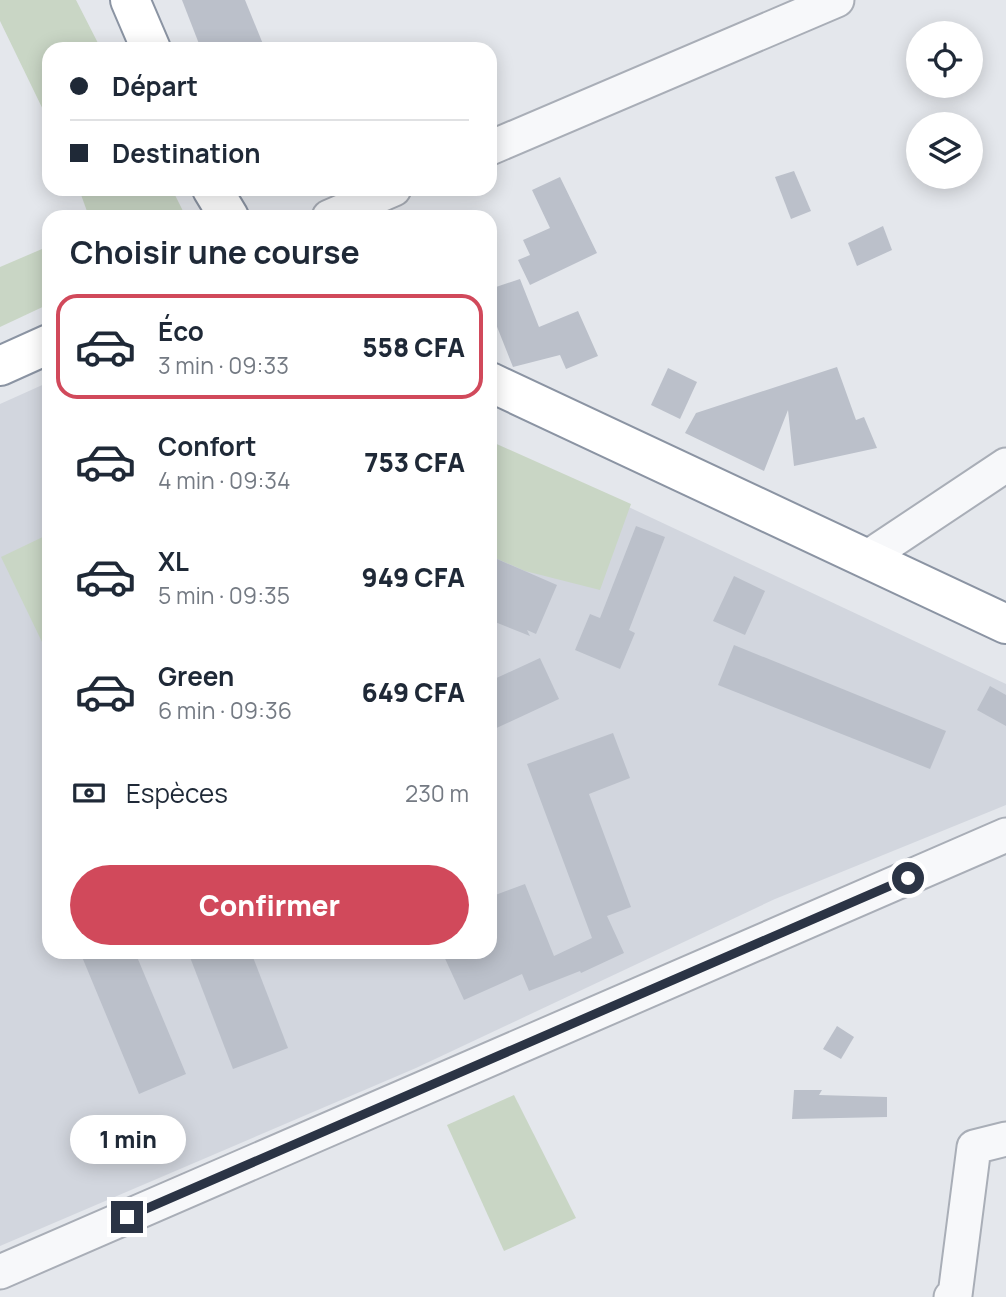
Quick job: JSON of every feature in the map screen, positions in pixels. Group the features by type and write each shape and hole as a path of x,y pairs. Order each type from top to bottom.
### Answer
{"highway":[{"path":"130,0 148,42"},
{"path":"0,366 42,347"},
{"path":"497,385 1006,624"}],"street":[{"path":"497,145 837,0"},
{"path":"345,210 378,196"},
{"path":"868,557 1006,466"},
{"path":"0,1272 1006,835"},
{"path":"955,1296 974,1147 1006,1139"}],"shaded area":[{"path":"42,385 42,959 497,959 497,445 1006,684 1006,805 775,899 416,1068 0,1246 0,404"}],"green space":[{"path":"0,0 76,0 97,42 42,42 42,108 0,21"},
{"path":"82,196 176,196 182,210 86,210"},
{"path":"42,249 42,307 0,327 0,267"},
{"path":"497,444 631,504 600,590 525,571 497,559"},
{"path":"42,537 42,642 1,557"},
{"path":"514,1095 576,1218 504,1251 447,1125"}],"building":[{"path":"182,0 245,0 262,42 198,42"},
{"path":"794,171 811,211 791,219 775,177"},
{"path":"560,177 597,253 530,285 518,260 530,255 523,240 550,228 532,190"},
{"path":"883,226 892,250 857,266 848,243"},
{"path":"520,279 539,327 578,311 598,356 566,369 560,355 513,367 497,327 497,287"},
{"path":"837,367 856,420 864,417 877,448 794,466 788,410 764,471 685,433 696,413"},
{"path":"668,368 697,382 680,419 651,405"},
{"path":"636,526 665,537 629,630 635,633 620,669 575,650 590,614 600,618"},
{"path":"497,559 557,585 536,634 527,630 530,636 497,623"},
{"path":"734,576 765,591 745,635 713,621"},
{"path":"734,645 946,731 930,769 718,685"},
{"path":"540,658 559,699 497,728 497,678"},
{"path":"990,686 1006,695 1006,726 977,710"},
{"path":"613,733 630,778 589,794 631,907 607,916 624,953 581,973 580,971 529,991 522,974 464,1000 445,959 497,959 497,894 525,884 554,956 592,938 527,764"},
{"path":"83,959 138,959 186,1074 139,1094"},
{"path":"191,959 254,959 288,1048 233,1069"},
{"path":"837,1026 854,1037 841,1059 823,1049"},
{"path":"794,1090 822,1090 819,1095 887,1097 887,1117 792,1119"}],"route":[{"path":"127,1217 908,878"}]}
